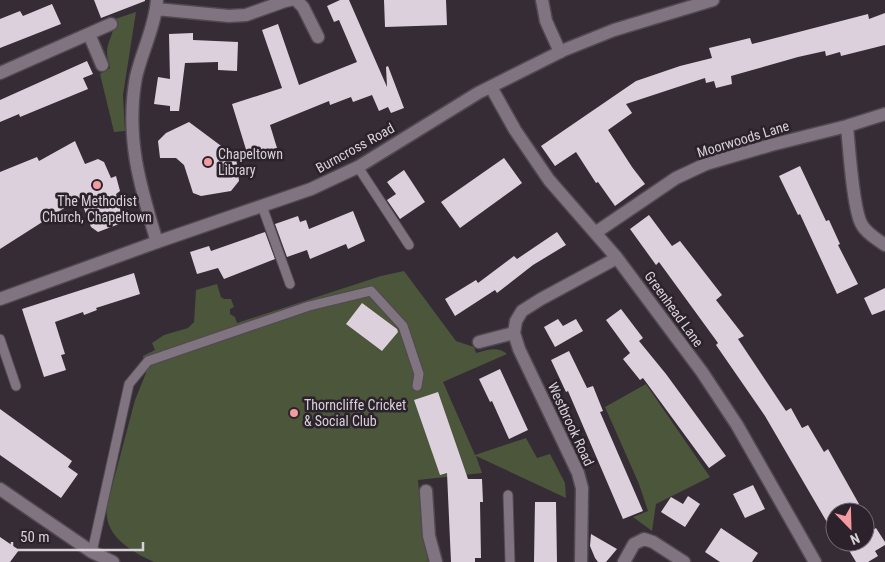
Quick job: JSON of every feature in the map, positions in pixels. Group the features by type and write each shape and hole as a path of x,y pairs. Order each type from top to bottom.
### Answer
{"street":[{"path":"157,242 133,152 132,112 136,78 151,31 156,4 229,16 246,16 290,0"},
{"path":"296,0 303,7 318,37"},
{"path":"542,0 546,21 560,52"},
{"name":"Burncross Road","path":"0,298 157,242 312,190 358,167 491,87 560,52 614,30 713,0"},
{"path":"0,73 111,24"},
{"path":"89,34 102,65"},
{"name":"Greenhead Lane","path":"491,87 503,111 549,180 617,258 702,372 737,425 815,562"},
{"name":"Moorwoods Lane","path":"595,233 676,178 706,164 885,114"},
{"path":"847,126 857,210 861,224 870,234 885,245"},
{"path":"479,342 514,333 516,321 522,312 541,299 617,258"},
{"name":"Westbrook Road","path":"514,333 519,349 578,473 582,488 581,562"},
{"path":"0,489 92,552 113,562"},
{"path":"426,491 429,536 436,562"},
{"path":"624,562 634,544 644,539 653,542 684,562"}],"lane":[{"path":"358,167 409,245"},
{"path":"262,206 290,284"},
{"path":"92,552 129,384 148,361 309,306 371,291 403,326 420,374 417,386"},
{"path":"0,339 16,386"},
{"path":"508,495 510,562"}],"green space":[{"path":"136,12 123,95 125,131 114,132 100,74 110,68 107,53 115,19"},
{"name":"Thorncliffe Cricket & Social Club","path":"404,271 456,341 474,347 476,353 496,349 507,354 443,382 475,455 526,438 537,458 550,454 565,483 566,498 476,456 482,473 418,480 428,562 154,562 134,552 122,543 108,523 106,509 135,400 146,373 143,356 155,350 152,343 164,335 188,328 194,322 196,290 217,284 221,297 231,299 234,307 230,309 230,314 235,317 237,323 381,276"},
{"path":"646,384 710,477 656,504 652,531 633,517 648,511 639,484 605,407"}],"building":[{"path":"94,0 145,0 145,1 101,18"},
{"path":"340,0 349,0 387,87 386,67 388,66 404,108 391,113 388,107 379,111 372,95 353,102 351,97 330,105 329,101 270,125 277,148 248,156 232,104 282,88 262,30 278,24 299,85 357,62 339,20 334,22 327,6"},
{"path":"384,0 446,0 447,25 385,27"},
{"path":"52,4 61,24 0,48 0,19 20,11 23,16"},
{"path":"885,13 885,45 841,56 840,52 826,56 825,51 798,57 731,76 732,84 716,88 714,81 706,83 705,78 626,104 632,113 608,130 645,184 615,206 598,182 596,183 576,152 555,166 541,146 636,81 680,66 712,58 709,48 750,38 752,44 868,14 869,19"},
{"path":"193,33 193,40 238,42 237,71 218,70 218,62 185,63 179,111 170,111 170,106 154,104 158,77 170,79 169,34"},
{"path":"87,61 93,74 83,78 88,89 20,117 19,114 0,122 0,100"},
{"name":"Chapeltown Library","path":"189,122 236,157 239,181 231,191 201,196 193,193 184,165 176,158 160,158 158,141 166,133"},
{"path":"75,141 85,164 98,159 104,162 111,178 116,176 120,191 116,194 122,216 119,224 98,232 91,227 80,198 0,249 0,172 37,157 39,161"},
{"path":"504,158 522,183 460,228 441,202"},
{"path":"800,166 826,221 829,220 840,244 838,245 858,284 837,294 800,214 798,215 779,176"},
{"path":"404,170 425,202 400,219 387,200 396,194 387,182"},
{"path":"353,211 365,241 348,249 346,244 310,259 307,250 287,257 275,224 298,216 300,222 306,220 309,229"},
{"path":"649,215 672,246 680,241 722,295 716,300 744,336 738,339 786,411 791,408 802,428 808,425 824,452 828,449 858,502 825,502 825,519 765,416 716,345 718,343 659,262 656,265 630,229"},
{"path":"265,232 275,259 224,279 218,268 197,274 190,252 209,246 211,251"},
{"path":"557,232 566,245 533,265 497,293 495,290 455,316 445,299 476,280 478,283 514,256 517,259"},
{"path":"134,273 140,294 96,308 97,310 84,315 83,312 55,322 65,354 61,355 66,370 44,377 22,309"},
{"path":"885,288 885,310 872,315 864,298"},
{"path":"362,303 397,329 398,332 382,351 346,324"},
{"path":"621,309 643,338 639,341 666,374 726,456 709,468 643,378 640,380 623,359 630,353 606,320"},
{"path":"558,319 563,326 576,319 583,331 555,347 544,327"},
{"path":"569,351 587,388 593,386 603,411 600,412 643,511 623,519 568,391 566,392 551,360"},
{"path":"500,369 528,430 509,439 492,401 490,402 479,379"},
{"path":"438,392 468,479 482,479 483,502 480,502 481,558 475,558 475,562 451,562 447,473 440,475 414,400"},
{"path":"0,409 72,461 68,467 78,474 61,498 0,455"},
{"path":"753,485 765,509 745,518 733,494"},
{"path":"688,496 700,504 685,527 661,512 671,497 683,504"},
{"path":"535,502 556,502 557,562 534,562"},
{"path":"721,528 758,553 752,562 720,562 705,552"},
{"path":"875,529 885,542 885,545 875,551"},
{"path":"591,534 617,549 606,562 598,562 595,558 590,546"},
{"path":"0,537 19,550 10,562 0,562"},
{"path":"875,551 878,556 868,562 856,562 850,552"}],"place":[{"name":"Chapeltown Library","path":"208,162"},
{"name":"The Methodist Church, Chapeltown","path":"97,185"},
{"name":"Thorncliffe Cricket & Social Club","path":"294,413"}]}
